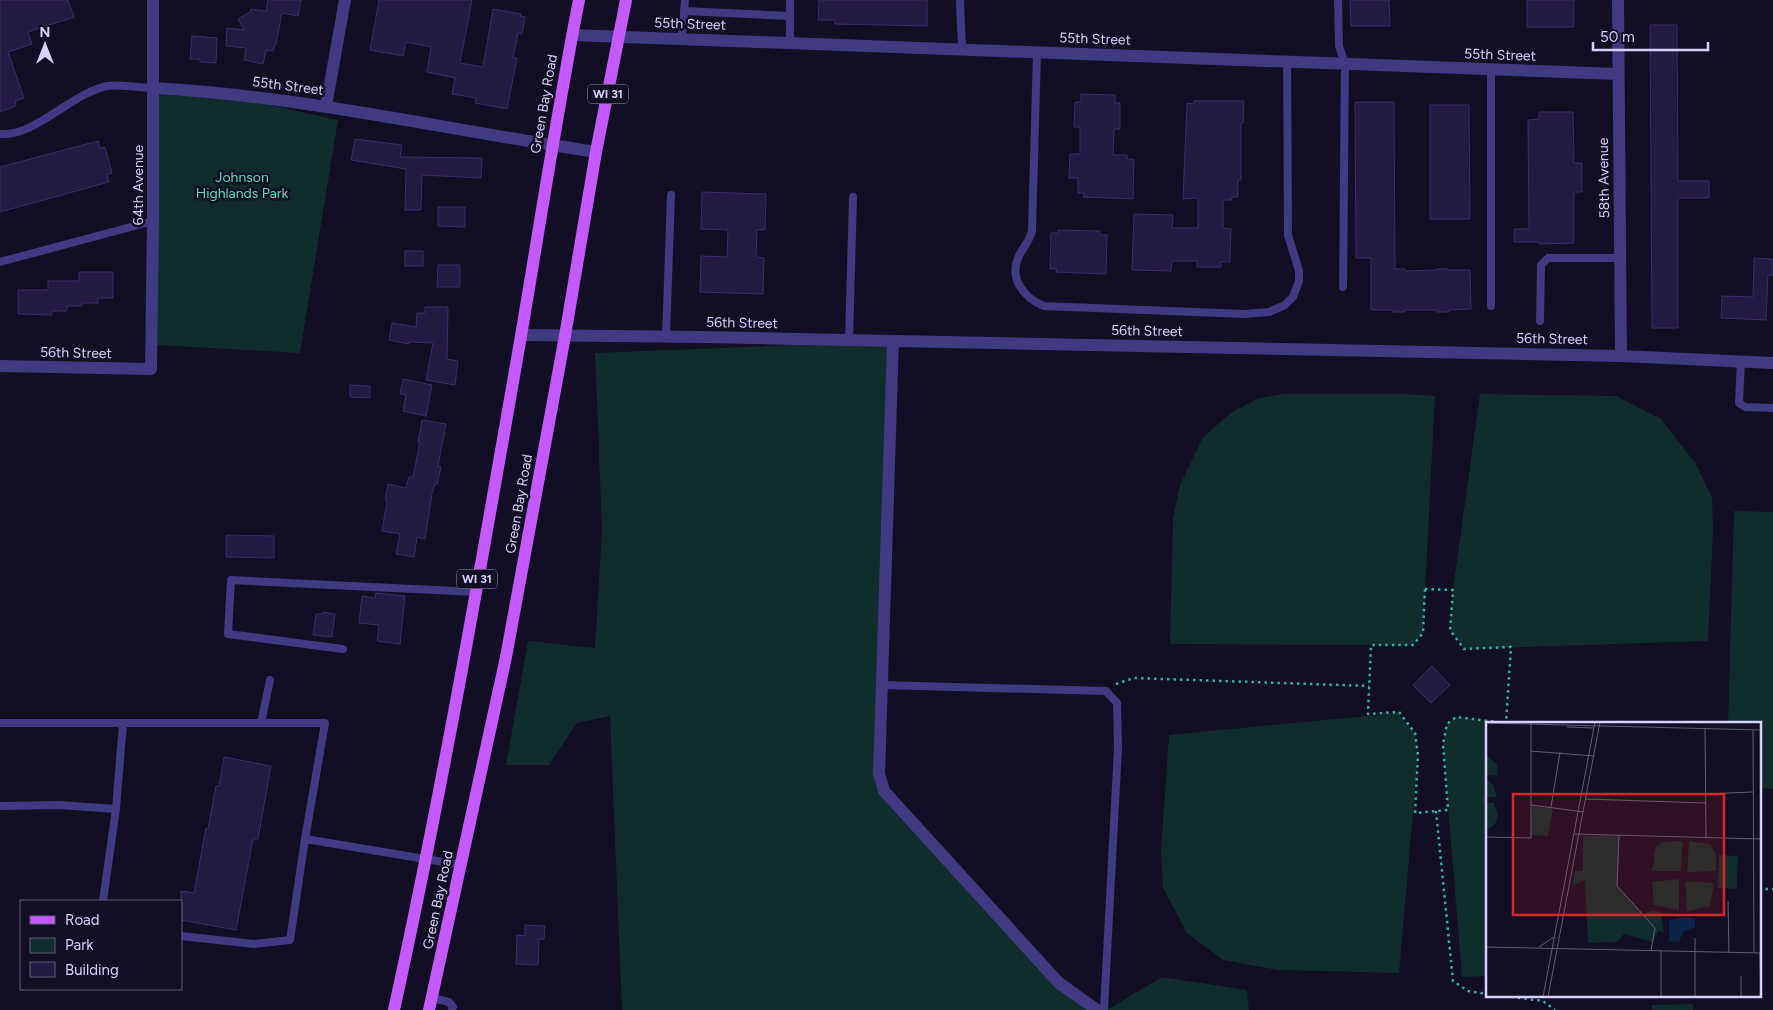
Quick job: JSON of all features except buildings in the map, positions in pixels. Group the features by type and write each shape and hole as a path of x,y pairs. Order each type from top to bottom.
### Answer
{"main road":[{"name":"Green Bay Road","path":"394,1010 446,755 521,335 578,0"},
{"name":"Green Bay Road","path":"430,1004 506,657 596,152 626,0"}],"street":[{"name":"64th Avenue","path":"151,370 153,221 152,0"},
{"path":"326,106 344,0"},
{"name":"58th Avenue","path":"1618,0 1617,74 1621,356"},
{"name":"55th Street","path":"572,35 1617,74"},
{"name":"55th Street","path":"153,88 234,94 326,106 596,152"},
{"name":"56th Street","path":"521,335 1621,356 1773,363"},
{"path":"893,341 879,774 884,791 1059,983 1097,1010"},
{"name":"56th Street","path":"0,366 151,370"}],"lane":[{"path":"682,38 685,0"},
{"path":"790,0 790,42"},
{"path":"960,0 962,49"},
{"path":"1338,0 1339,46 1345,64 1343,287"},
{"path":"684,11 790,16"},
{"path":"1037,52 1032,231 1027,244 1019,256 1015,271 1018,286 1025,295 1044,306 1245,314 1269,312 1285,305 1293,297 1299,281 1299,271 1287,226 1287,61"},
{"path":"1491,69 1492,306"},
{"path":"0,134 5,135 28,128 83,95 108,86 153,88"},
{"path":"666,337 670,195"},
{"path":"849,340 853,196"},
{"path":"0,262 153,221"},
{"path":"1540,321 1541,264 1548,258 1620,258"},
{"path":"1741,361 1739,403 1745,408 1773,408"},
{"path":"343,649 228,634 231,580 475,592"},
{"path":"261,723 270,680"},
{"path":"881,685 1106,691 1117,703 1118,748 1104,1010"},
{"path":"0,723 325,723 290,940 254,944 182,936"},
{"path":"103,900 116,809 123,723"},
{"path":"0,806 58,805 116,809"},
{"path":"305,839 461,865"},
{"path":"430,1004 449,1002 453,1007 452,1010"}],"path":[{"path":"1498,722 1456,717 1447,724 1443,744 1448,810 1415,813 1418,756 1415,733 1399,712 1368,714 1369,686 1371,645 1413,645 1423,633 1424,589 1453,590 1450,630 1464,649 1511,647 1506,722"},
{"path":"1106,691 1118,683 1134,678 1369,686"},
{"path":"1436,811 1453,980 1468,991 1486,994"},
{"path":"1760,889 1773,889"},
{"path":"1521,998 1544,1001 1555,1010"}],"green space":[{"name":"Johnson Highlands Park","path":"159,95 237,98 338,120 300,353 156,345"},
{"path":"893,341 884,791 1059,983 1104,1010 622,1010 610,716 577,723 549,765 506,765 528,641 595,648 602,529 595,353"},
{"path":"1286,394 1405,394 1435,396 1423,633 1413,645 1170,644 1173,519 1180,485 1203,437 1232,412 1259,398"},
{"path":"1480,394 1616,396 1661,419 1696,464 1712,498 1713,531 1708,641 1464,649 1450,630 1453,590"},
{"path":"1734,511 1773,512 1773,789 1760,788 1760,722 1728,722"},
{"path":"1398,713 1415,733 1418,755 1399,973 1278,970 1223,960 1187,933 1163,888 1161,851 1169,735"},
{"path":"1456,717 1494,722 1486,722 1486,976 1462,977 1443,744 1447,724"},
{"path":"1162,977 1247,990 1249,1010 1107,1010"},
{"path":"1693,1004 1693,1010 1652,1010 1652,1005"}]}
